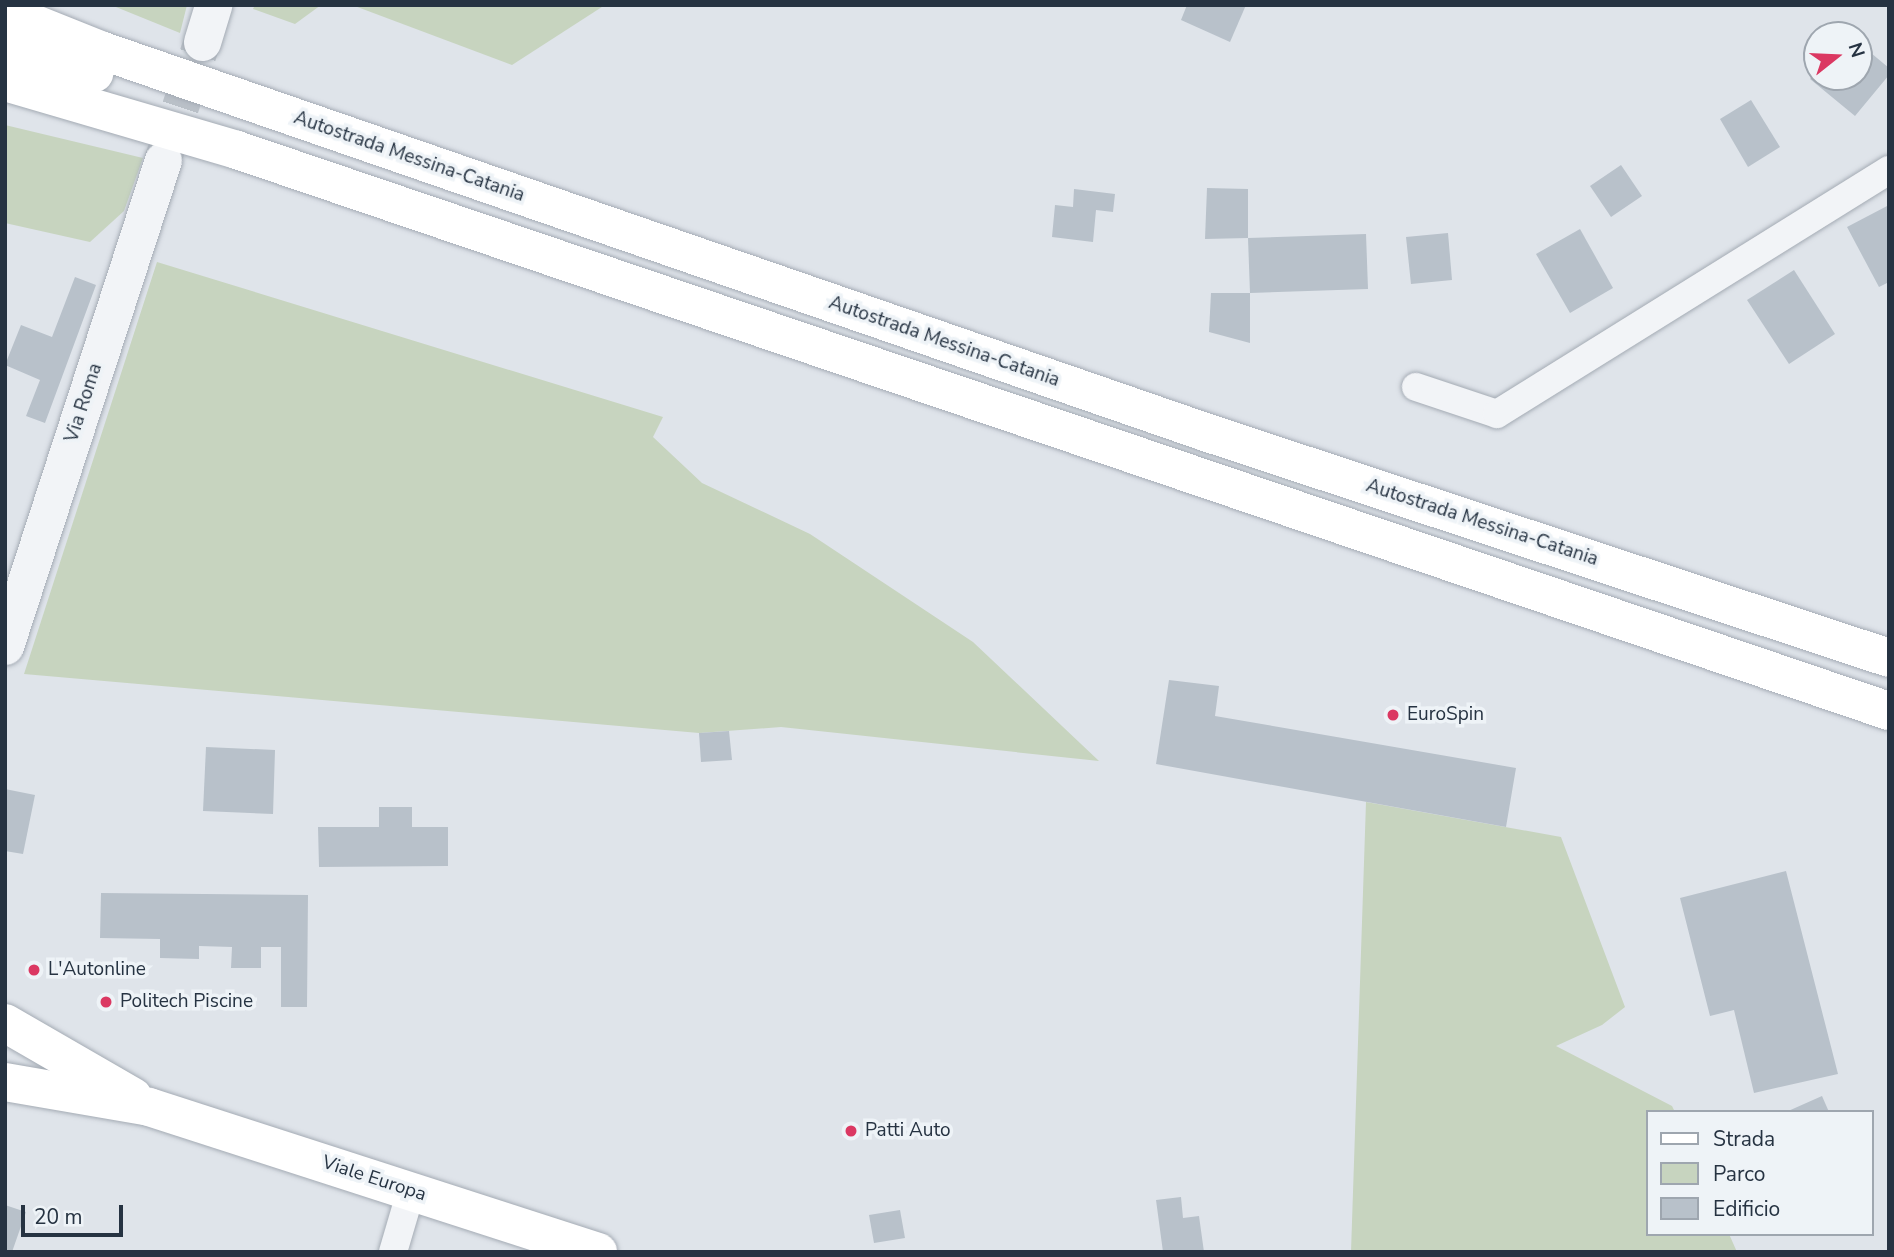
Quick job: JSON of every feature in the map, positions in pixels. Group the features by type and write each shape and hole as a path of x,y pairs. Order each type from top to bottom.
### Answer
{"main road":[{"name":"Autostrada Messina-Catania","path":"5,12 115,55 1205,432 1889,658"},
{"path":"5,44 1889,684"},
{"path":"6,82 261,158 1889,711"},
{"path":"5,1023 149,1107"},
{"path":"5,1082 149,1107"},
{"name":"Viale Europa","path":"149,1107 598,1252"}],"street":[{"path":"202,42 213,5"},
{"name":"Via Roma","path":"5,646 163,160"},
{"path":"1416,387 1497,414 1889,170"},
{"path":"393,1252 411,1191"}],"green space":[{"path":"111,5 187,5 180,33"},
{"path":"255,5 321,5 295,24 253,9"},
{"path":"352,5 605,5 512,65"},
{"path":"5,125 143,158 124,211 90,242 5,223"},
{"path":"157,262 663,417 653,437 702,483 810,534 973,642 1099,761 781,727 699,733 24,674"},
{"path":"1366,802 1561,837 1625,1007 1602,1025 1556,1046 1672,1106 1674,1110 1646,1110 1646,1236 1730,1236 1737,1252 1351,1252"}],"building":[{"path":"1187,5 1246,5 1230,42 1181,20"},
{"path":"1873,55 1889,68 1889,75 1855,116 1825,91 1873,91"},
{"path":"1751,100 1780,147 1748,167 1720,119"},
{"path":"1621,165 1642,196 1611,217 1590,186"},
{"path":"1207,188 1248,189 1248,238 1205,239"},
{"path":"1074,189 1115,194 1113,212 1096,210 1093,242 1052,237 1055,205 1073,207"},
{"path":"1889,205 1889,282 1879,287 1847,227"},
{"path":"1580,229 1613,288 1570,313 1536,254"},
{"path":"1448,233 1452,280 1411,284 1406,237"},
{"path":"1366,234 1368,289 1250,293 1248,238"},
{"path":"1794,270 1835,334 1789,364 1747,300"},
{"path":"75,277 96,285 45,423 26,416 40,380 5,365 21,325 52,337"},
{"path":"1211,293 1250,293 1250,343 1209,332"},
{"path":"1169,680 1219,686 1215,716 1516,768 1506,827 1156,764"},
{"path":"729,731 732,760 701,762 699,733"},
{"path":"206,747 275,750 273,814 203,811"},
{"path":"5,789 35,795 23,854 5,851"},
{"path":"379,807 412,807 412,827 448,827 448,866 319,867 318,827 379,827"},
{"path":"1786,871 1838,1074 1754,1093 1734,1010 1710,1016 1680,898"},
{"path":"101,893 308,895 307,1007 281,1007 281,947 261,947 261,968 231,968 232,947 199,946 199,959 160,958 160,939 100,938"},
{"path":"1822,1096 1828,1110 1790,1110"},
{"path":"1181,1197 1183,1218 1199,1216 1204,1252 1163,1252 1156,1200"},
{"path":"5,1205 26,1212 12,1252 5,1252"},
{"path":"900,1210 905,1238 874,1243 869,1215"}],"tunnel":[{"path":"163,159 202,42"}],"place":[{"name":"EuroSpin","path":"1393,715"},
{"name":"L'Autonline","path":"34,970"},
{"name":"Politech Piscine","path":"106,1002"},
{"name":"Patti Auto","path":"851,1131"}]}
